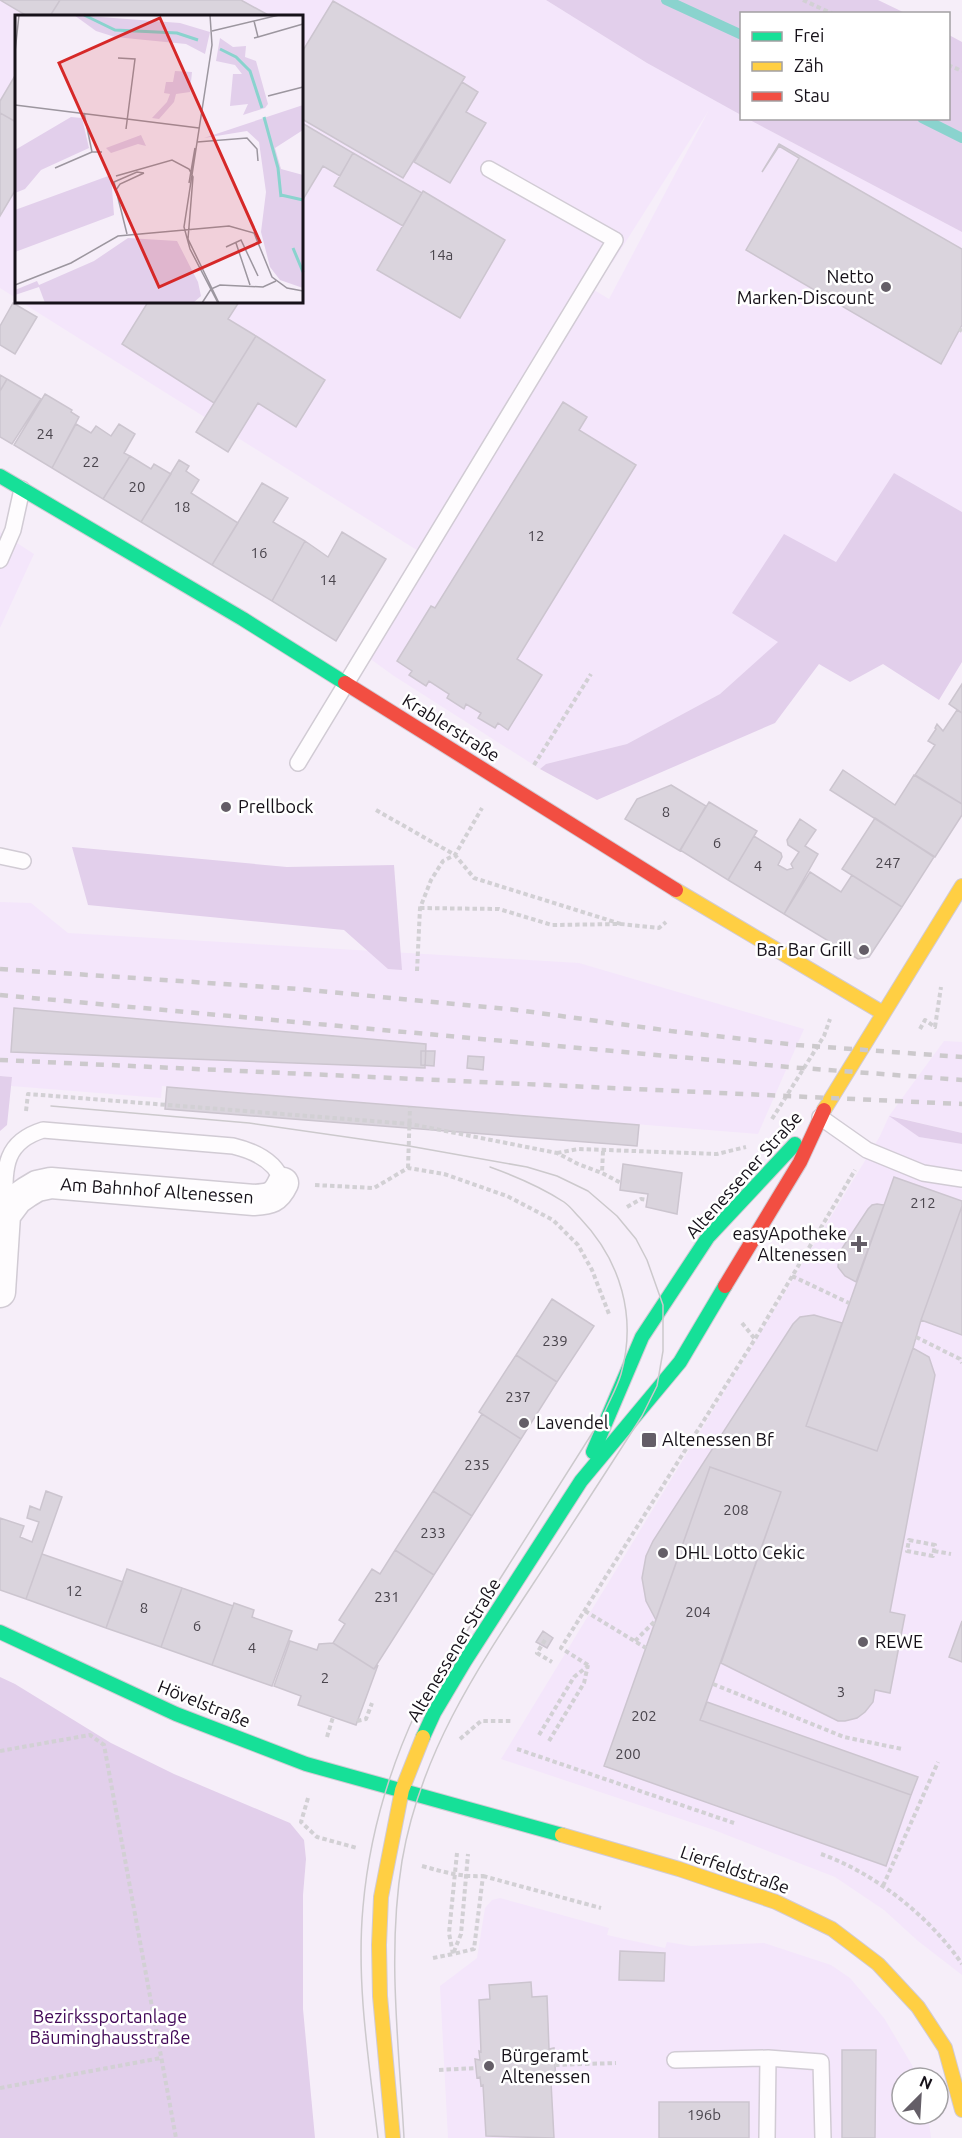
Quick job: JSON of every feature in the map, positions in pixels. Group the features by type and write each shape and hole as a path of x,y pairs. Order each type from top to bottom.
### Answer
{"main road":[{"name":"Krablerstraße","path":"0,476 243,619 635,865 883,1013"},
{"name":"Altenessener Straße","path":"393,2138 380,1996 381,1897 402,1790 421,1741 448,1688 581,1481 680,1362 800,1162 820,1117 962,886"},
{"name":"Altenessener Straße","path":"581,1481 642,1337 681,1277 708,1237 820,1117"},
{"name":"Hövelstraße","path":"0,1632 176,1714 318,1768 402,1790"},
{"name":"Lierfeldstraße","path":"402,1790 679,1869 776,1902 832,1929 878,1964 918,2007 945,2048 962,2110"}],"street":[{"name":"Am Bahnhof Altenessen","path":"5,1215 17,1199 27,1191 51,1183 254,1200 278,1194 283,1183"},
{"path":"0,1292 5,1215"}],"lane":[{"path":"298,763 615,240 489,169"},
{"path":"0,560 13,530 22,489"},
{"path":"0,856 23,861"},
{"path":"820,1117 867,1150 923,1173 962,1179"},
{"path":"5,1215 6,1162 18,1144 30,1134 44,1130 233,1146 252,1151 267,1161 280,1173 283,1183"},
{"path":"675,2060 768,2058 821,2062 823,2138"},
{"path":"767,2138 768,2058"}],"path":[{"path":"803,0 829,12"},
{"path":"537,760 591,674"},
{"path":"417,971 420,908 431,880 443,861 455,855 499,780"},
{"path":"376,810 455,855 474,878 621,924"},
{"path":"420,908 499,909 552,925 621,924 659,928 666,922"},
{"path":"768,1125 824,1036 831,1018 824,1005 819,1003 834,984"},
{"path":"920,1029 925,1020 935,1027 941,984"},
{"path":"26,1113 28,1094 410,1124 557,1153 621,1183"},
{"path":"408,1168 410,1107"},
{"path":"557,1153 578,1149 717,1154 752,1145"},
{"path":"588,1665 561,1648 792,1276 867,1150"},
{"path":"602,1173 603,1151"},
{"path":"338,1186 374,1188 408,1168 444,1174 507,1196 554,1220 578,1245 592,1270 609,1314"},
{"path":"627,1208 640,1199 647,1200"},
{"path":"792,1276 849,1303"},
{"path":"916,1337 960,1359 962,1363"},
{"path":"909,1540 935,1545 934,1551 933,1556 907,1551 909,1540"},
{"path":"934,1551 951,1554"},
{"path":"585,1611 646,1648"},
{"path":"635,1641 656,1620"},
{"path":"545,1640 537,1653 552,1662"},
{"path":"539,1735 574,1677 588,1665"},
{"path":"549,1741 584,1683 588,1665"},
{"path":"713,1684 844,1737 902,1749"},
{"path":"357,1721 366,1719 372,1703"},
{"path":"333,1717 301,1822 316,1837 462,1877 483,1876 601,1908"},
{"path":"481,1721 513,1721"},
{"path":"0,1751 90,1735 104,1745 177,2138"},
{"path":"517,1749 734,1823"},
{"path":"883,1886 938,1762"},
{"path":"453,1954 449,1933 457,1853"},
{"path":"453,1954 461,1934 468,1854"},
{"path":"821,1854 847,1863 883,1886 920,1916 962,1964"},
{"path":"433,1958 474,1949 483,1876"},
{"path":"0,2088 162,2057"},
{"path":"555,2065 616,2063"},
{"path":"439,2070 476,2068"}],"shaded area":[{"path":"0,0 546,0 647,63 740,114 740,120 750,120 962,232 962,512 894,473 836,562 732,613 779,642 720,694 627,744 546,764 540,769 369,658 559,338 594,290 609,299 709,110 613,262 580,283 420,552 23,303 303,303 303,15 15,15 15,297 0,288"},
{"path":"0,532 34,554 0,628"},
{"path":"0,902 31,903 68,933 579,963 804,1029 758,1134 162,1086 161,1098 11,1086 12,1077 0,1076"},
{"path":"944,1041 962,1042 962,1133 891,1116 919,1137 962,1144 962,1975 918,1941 884,1910 835,1877 714,1830 501,1759 880,1136 889,1116"},
{"path":"500,1898 609,1928 607,1935 665,1948 667,1942 691,1946 764,1943 831,1965 850,1978 884,2018 912,2065 890,2066 890,2126 930,2126 931,2138 448,2138 440,1986 477,1958 485,1908 492,1900"}],"green space":[{"path":"546,0 878,0 903,12 740,12 740,114 647,63"},
{"path":"950,36 962,42 962,232 750,120 950,120"},
{"path":"894,473 962,512 962,662 939,700 883,664 850,682 819,664 775,723 597,800 540,769 546,764 627,744 720,694 778,642 732,613 784,534 836,562"},
{"path":"72,847 287,867 394,865 402,970 388,969 344,930 88,905"},
{"path":"0,1076 12,1077 7,1125 0,1131"},
{"path":"889,1116 962,1133 962,1144 919,1137"},
{"name":"Bezirkssportanlage Bäuminghausstraße","path":"0,1677 111,1743 174,1774 290,1823 304,1840 306,1859 303,1895 303,2009 315,2138 0,2138"}],"building":[{"path":"0,0 60,0 51,15 25,15"},
{"path":"60,0 241,0 268,15 51,15"},
{"path":"333,1 465,77 403,178 303,120 303,50"},
{"path":"15,76 15,121 0,113 0,101"},
{"path":"462,82 478,92 466,112 486,123 450,183 414,162"},
{"path":"0,113 15,121 15,191 0,216"},
{"path":"303,124 353,153 340,176 323,166 303,199"},
{"name":"Netto Marken-Discount","path":"779,144 962,249 962,325 941,364 746,250 799,158 779,146 762,172"},
{"path":"353,153 422,193 403,226 334,186"},
{"path":"423,191 505,240 460,318 377,270"},
{"path":"13,303 37,317 15,354 0,345 0,326"},
{"path":"147,303 238,303 228,319 256,336 214,403 122,344"},
{"path":"256,336 325,380 296,427 258,403 228,452 196,432"},
{"path":"0,375 7,379 0,391"},
{"path":"7,379 41,399 12,444 0,437 0,391"},
{"path":"45,394 72,410 71,412 79,417 52,468 14,445"},
{"path":"563,402 587,417 579,430 636,465 517,659 542,675 508,730 498,723 495,728 478,718 481,713 466,704 464,709 447,698 449,694 429,681 426,686 409,675 412,671 397,661 431,606 435,608"},
{"path":"76,424 91,433 96,426 111,436 119,424 135,434 124,453 130,456 103,499 52,468"},
{"path":"130,456 151,469 154,464 171,474 141,522 103,499"},
{"path":"179,460 189,466 186,471 199,480 191,493 238,523 212,565 141,522"},
{"path":"262,483 288,498 273,522 305,541 272,601 212,565"},
{"path":"342,532 386,559 336,641 272,601 305,541 328,557"},
{"path":"962,684 962,713 949,704"},
{"path":"957,710 962,713 962,804 915,775 935,745 928,741 937,724 943,731"},
{"path":"843,770 895,805 914,775 962,804 962,815 935,857 830,790"},
{"path":"671,785 706,806 680,851 625,819 637,799"},
{"path":"709,802 757,831 728,880 680,850"},
{"path":"875,818 934,857 902,907 842,869"},
{"path":"800,819 816,830 805,846 818,854 784,914 728,880 754,836 781,853 782,857 778,865 787,870 793,868 791,864 799,852 788,845 787,840"},
{"path":"810,872 841,892 852,875 902,907 869,957 858,959 784,914"},
{"path":"14,1008 426,1044 425,1068 11,1052"},
{"path":"421,1051 435,1051 434,1066 421,1065"},
{"path":"468,1056 484,1057 483,1070 467,1068"},
{"path":"167,1087 639,1125 637,1146 165,1109"},
{"path":"623,1164 682,1173 677,1214 646,1207 648,1194 620,1190"},
{"path":"894,1177 962,1201 962,1206 877,1451 806,1426"},
{"path":"877,1204 884,1205 856,1282 845,1276 838,1267 839,1253 868,1209"},
{"path":"962,1206 962,1335 921,1320"},
{"path":"552,1299 594,1326 557,1382 516,1355"},
{"path":"814,1315 842,1323 806,1426 877,1451 913,1348 929,1357 935,1375 890,1612 905,1615 890,1693 875,1690 873,1702 865,1712 857,1718 845,1721 838,1721 721,1663 781,1492 710,1467 656,1620 646,1601 642,1578 646,1556 653,1541 793,1324 800,1317"},
{"path":"516,1355 557,1382 521,1439 479,1412"},
{"path":"482,1414 521,1439 472,1516 433,1491"},
{"path":"710,1467 781,1492 700,1720 911,1795 886,1866 604,1766"},
{"path":"46,1491 62,1497 26,1599 0,1590 0,1518 24,1526 20,1537 32,1542 39,1522 27,1518 30,1506 40,1510"},
{"path":"433,1491 472,1516 434,1575 395,1550"},
{"path":"395,1550 434,1575 374,1669 333,1643 345,1624 339,1620 372,1569 380,1574"},
{"path":"42,1554 123,1582 106,1628 26,1599"},
{"path":"127,1569 182,1588 161,1647 106,1628"},
{"path":"182,1588 233,1606 212,1665 161,1647"},
{"path":"234,1603 254,1610 252,1617 292,1631 272,1686 212,1665"},
{"path":"962,1621 962,1662 949,1657"},
{"path":"543,1631 553,1638 547,1648 536,1642"},
{"path":"290,1641 317,1650 319,1644 333,1643 374,1669 378,1665 356,1725 298,1705 301,1696 274,1686"},
{"path":"707,1702 918,1777 911,1795 700,1720"},
{"path":"620,1951 665,1953 664,1981 619,1980"},
{"path":"531,1982 532,1997 547,1996 549,2049 554,2048 556,2082 551,2082 554,2138 486,2136 483,2085 481,2086 480,2077 477,2078 475,2059 480,2060 479,2051 481,2052 479,2000 490,1999 489,1985"},
{"path":"842,2050 876,2050 875,2138 842,2138"},
{"path":"659,2102 749,2102 749,2138 659,2138"}],"waterway":[{"path":"666,0 740,34"},
{"path":"926,120 962,138"}],"tram line":[{"path":"51,1106 249,1123 409,1146 527,1167 557,1176 588,1191 617,1216 636,1239 647,1260 663,1305 663,1351 657,1386 642,1416 471,1682 436,1750 410,1822 402,1861 395,1930 396,2000 404,2138"},
{"path":"378,2138 364,2022 361,1936 366,1881 381,1806 397,1757 417,1710 603,1416 621,1374 626,1353 626,1311 622,1291 606,1252 594,1235 564,1202 528,1182 490,1167"}],"railway":[{"path":"0,969 298,989 517,1010 797,1045 962,1057"},
{"path":"0,995 788,1067 962,1080"},
{"path":"0,1060 962,1104"}],"traffic: fast":[{"path":"0,476 243,619 345,683"},
{"path":"593,1452 642,1337 708,1237 795,1144"},
{"path":"423,1737 434,1713 465,1661 581,1481 680,1362 725,1286"},
{"path":"0,1632 176,1714 306,1764 562,1835"}],"traffic: slow":[{"path":"824,1110 962,886"},
{"path":"676,890 883,1013"},
{"path":"393,2138 380,1996 381,1897 402,1790 423,1737"},
{"path":"562,1835 679,1869 776,1902 832,1929 878,1964 918,2007 945,2048 962,2110"}],"traffic: jam":[{"path":"345,683 676,890"},
{"path":"725,1286 800,1162 824,1110"}],"place":[{"name":"Netto Marken-Discount","path":"886,287"},
{"name":"Prellbock","path":"226,807"},
{"name":"Bar Bar Grill","path":"864,950"},
{"name":"easyApotheke Altenessen","path":"859,1244"},
{"name":"Lavendel","path":"524,1423"},
{"name":"Altenessen Bf","path":"649,1440"},
{"name":"DHL Lotto Cekic","path":"663,1553"},
{"name":"REWE","path":"863,1642"},
{"name":"Bürgeramt Altenessen","path":"489,2066"}]}
